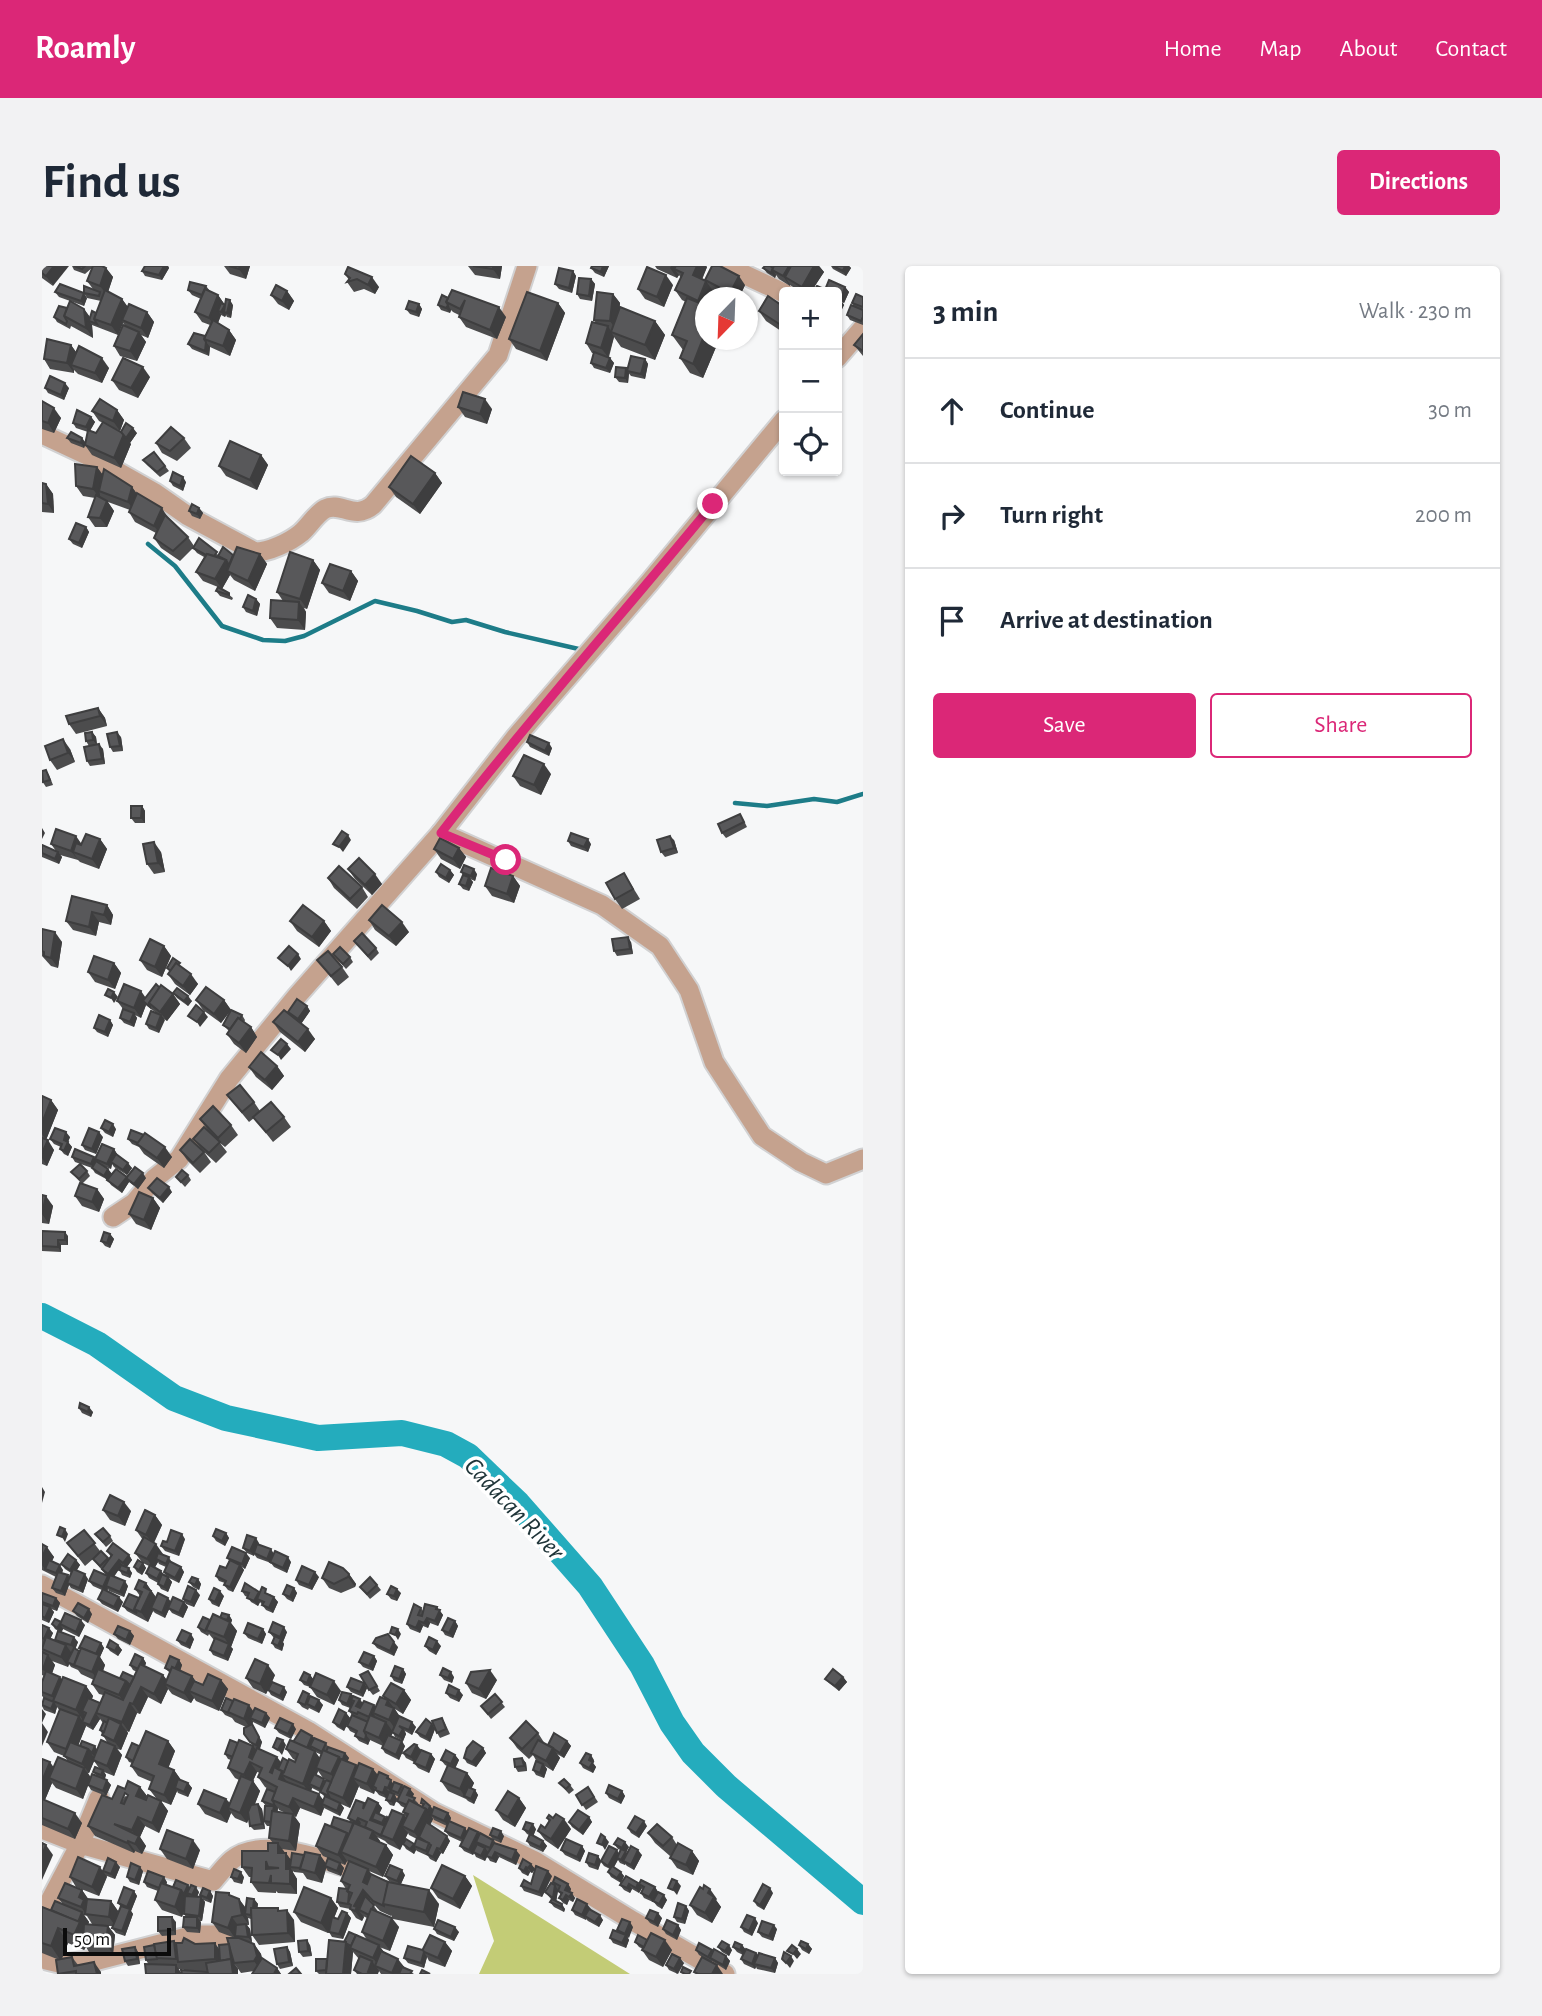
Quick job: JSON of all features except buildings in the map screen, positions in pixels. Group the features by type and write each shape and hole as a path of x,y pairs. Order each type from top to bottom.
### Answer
{"street":[{"path":"42,434 93,458 199,522 255,551 265,552 299,535 324,509 331,507 366,512 373,505 498,355 527,266"},
{"path":"726,266 779,291"},
{"path":"842,350 863,328"},
{"path":"113,1217 134,1203 155,1179 178,1159 229,1079 297,996 441,833 515,738 649,583 779,426"},
{"path":"441,833 602,905 660,946 689,990 714,1062 762,1136 801,1163 827,1174 863,1159"},
{"path":"42,1585 308,1731 433,1812 535,1861 725,1974"},
{"path":"42,1916 80,1844 99,1798"},
{"path":"42,1829 80,1844 213,1881 233,1859 250,1851 300,1853 344,1866"},
{"path":"42,1959 63,1964 98,1960 195,1935 215,1935 231,1940"}],"green space":[{"path":"473,1875 630,1974 479,1974 494,1941"}],"waterway":[{"path":"148,544 175,566 222,626 263,640 285,641 304,636 375,601 452,622 466,620 583,650"},
{"path":"735,803 767,806 814,799 837,802 863,794"},
{"name":"Cadacan River","path":"42,1316 97,1344 174,1398 226,1418 318,1438 402,1433 446,1444 468,1456 518,1504 590,1586 642,1665 672,1723 693,1753 726,1786 863,1902"}],"route":[{"path":"506,860 441,833 515,738 649,583 713,504"}]}
